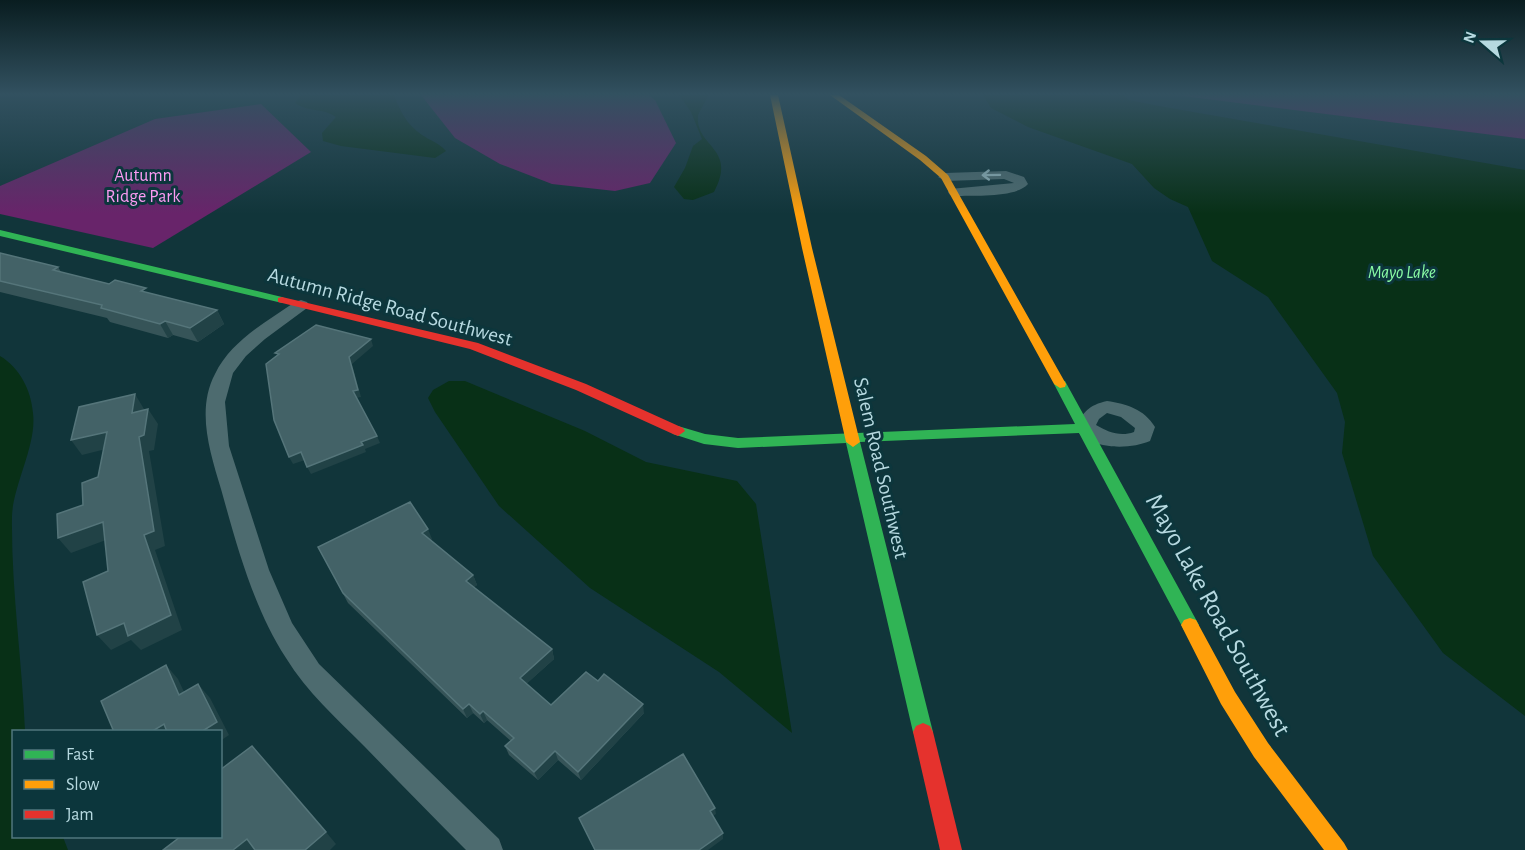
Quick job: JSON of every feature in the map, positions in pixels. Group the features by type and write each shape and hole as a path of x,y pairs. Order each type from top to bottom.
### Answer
{"street":[{"name":"Salem Road Southwest","path":"783,135 807,248 951,850"},
{"name":"Mayo Lake Road Southwest","path":"890,135 945,177 955,192 1228,698 1261,750 1336,850"},
{"path":"945,177 1006,175 1019,180 1021,184 1017,188 1010,189 955,192"},
{"name":"Autumn Ridge Road Southwest","path":"0,233 489,351 581,387 683,433 705,439 738,443 1084,428"},
{"path":"302,305 241,350 220,384 215,422 220,451 246,537 275,612 292,648 320,684 488,850"}],"green space":[{"name":"Autumn Ridge Park","path":"119,135 293,135 311,152 153,248 0,214 0,186"},
{"path":"452,135 672,135 676,143 650,183 615,191 552,184 500,164"},
{"path":"1491,135 1525,135 1525,139"}],"water":[{"path":"322,135 422,135 446,151 435,158 341,146 323,141"},
{"path":"700,135 703,135 719,157 720,177 714,192 693,200 684,199 674,187 685,168 693,146 702,139"},
{"name":"Mayo Lake","path":"1050,135 1323,135 1525,170 1525,716 1443,653 1373,556 1342,453 1345,422 1337,393 1268,297 1212,261 1188,207 1154,188 1132,164"},
{"path":"0,356 19,373 30,396 33,413 32,438 16,491 12,516 13,570 25,730 12,730 12,838 63,838 68,850 0,850"},
{"path":"449,381 465,381 585,431 646,462 737,481 756,504 792,733 719,672 590,588 499,506 435,412 428,398 433,390"}],"building":[{"path":"0,253 58,267 53,270 109,284 115,280 146,288 141,291 217,310 190,328 165,321 160,324 101,308 102,305 0,281"},
{"path":"316,325 371,339 349,357 358,390 353,391 377,436 361,442 363,445 307,467 301,452 289,457 274,420 266,364 279,354 275,353"},
{"path":"135,394 132,413 148,409 144,435 139,437 154,531 144,535 171,615 128,636 124,623 97,635 83,582 108,571 103,522 58,538 57,514 83,505 82,483 98,477 107,432 71,440 79,407"},
{"path":"410,502 428,529 422,533 473,575 466,581 552,649 520,678 551,705 586,672 598,681 604,674 643,704 578,772 555,751 534,772 505,746 514,738 483,711 480,714 469,704 463,709 343,593 318,547"},
{"path":"166,665 179,695 198,684 217,722 204,730 166,730 164,724 154,730 113,730 101,701"},
{"path":"252,746 326,832 305,850 255,850 247,839 233,850 163,850 179,838 222,838 222,768"},
{"path":"683,754 715,808 710,811 723,833 699,850 595,850 579,818"}],"traffic: fast":[{"path":"0,233 282,300"},
{"path":"1060,384 1190,625"},
{"path":"678,431 704,439 738,443 1085,428"},
{"path":"853,442 923,732"}],"traffic: slow":[{"path":"783,135 853,442"},
{"path":"890,135 945,177 1060,384"},
{"path":"1190,625 1228,698 1261,750 1337,850"}],"traffic: jam":[{"path":"282,300 474,346 581,387 678,431"},
{"path":"923,732 951,850"}]}
